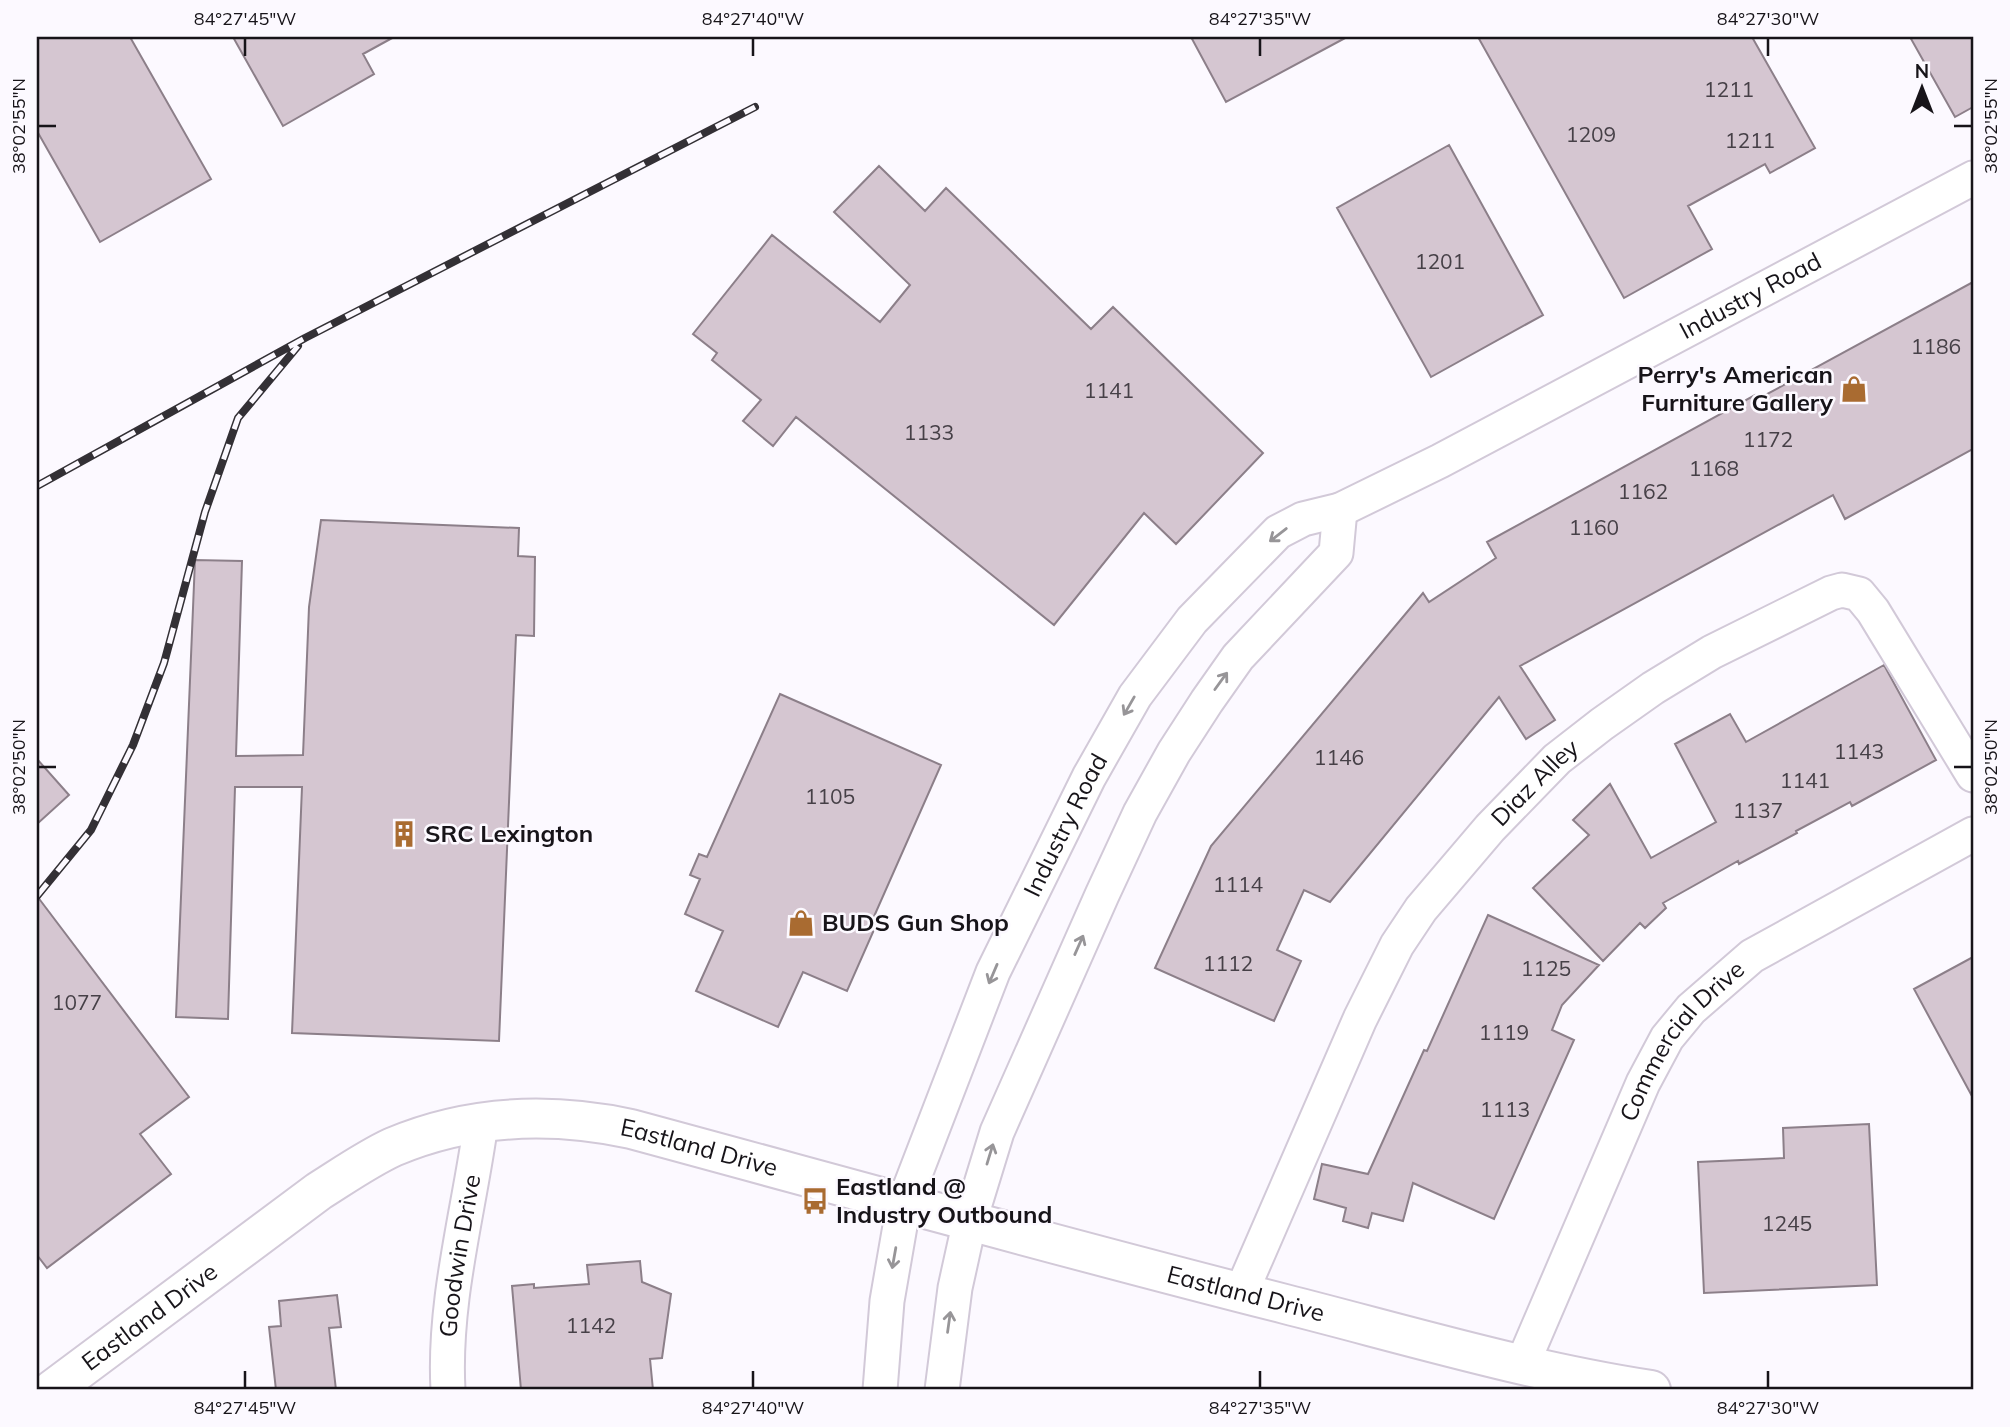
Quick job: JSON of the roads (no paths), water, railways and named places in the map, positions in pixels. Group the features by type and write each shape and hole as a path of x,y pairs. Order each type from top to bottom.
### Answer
{"street":[{"name":"Industry Road","path":"880,1390 887,1300 904,1203 993,972 1089,777 1135,696 1192,620 1278,532 1303,519 1340,510 1440,461 1973,177"},
{"path":"942,1390 954,1288 970,1220 997,1132 1140,813 1174,752 1238,657 1336,553 1340,510"},
{"name":"Diaz Alley","path":"1241,1293 1360,1019 1397,945 1415,918 1490,828 1557,760 1653,688 1712,652 1831,593 1842,590 1859,594 1873,611 1973,775"},
{"name":"Commercial Drive","path":"1522,1365 1643,1083 1667,1038 1691,1009 1752,956 1973,834"},
{"name":"Eastland Drive","path":"52,1390 319,1191 361,1164 393,1147 451,1128 519,1118 591,1120 631,1129 1241,1293 1522,1365 1597,1382 1651,1390"},
{"name":"Goodwin Drive","path":"449,1390 447,1366 455,1280 481,1123"}],"railway":[{"path":"37,486 305,338 755,107"},
{"path":"37,896 91,830 133,745 164,663 205,512 238,418 298,346"}],"place":[{"name":"Perry's American Furniture Gallery","path":"1854,389"},
{"name":"SRC Lexington","path":"404,834"},
{"name":"BUDS Gun Shop","path":"801,923"},
{"name":"Eastland @ Industry Outbound","path":"815,1201"}]}
